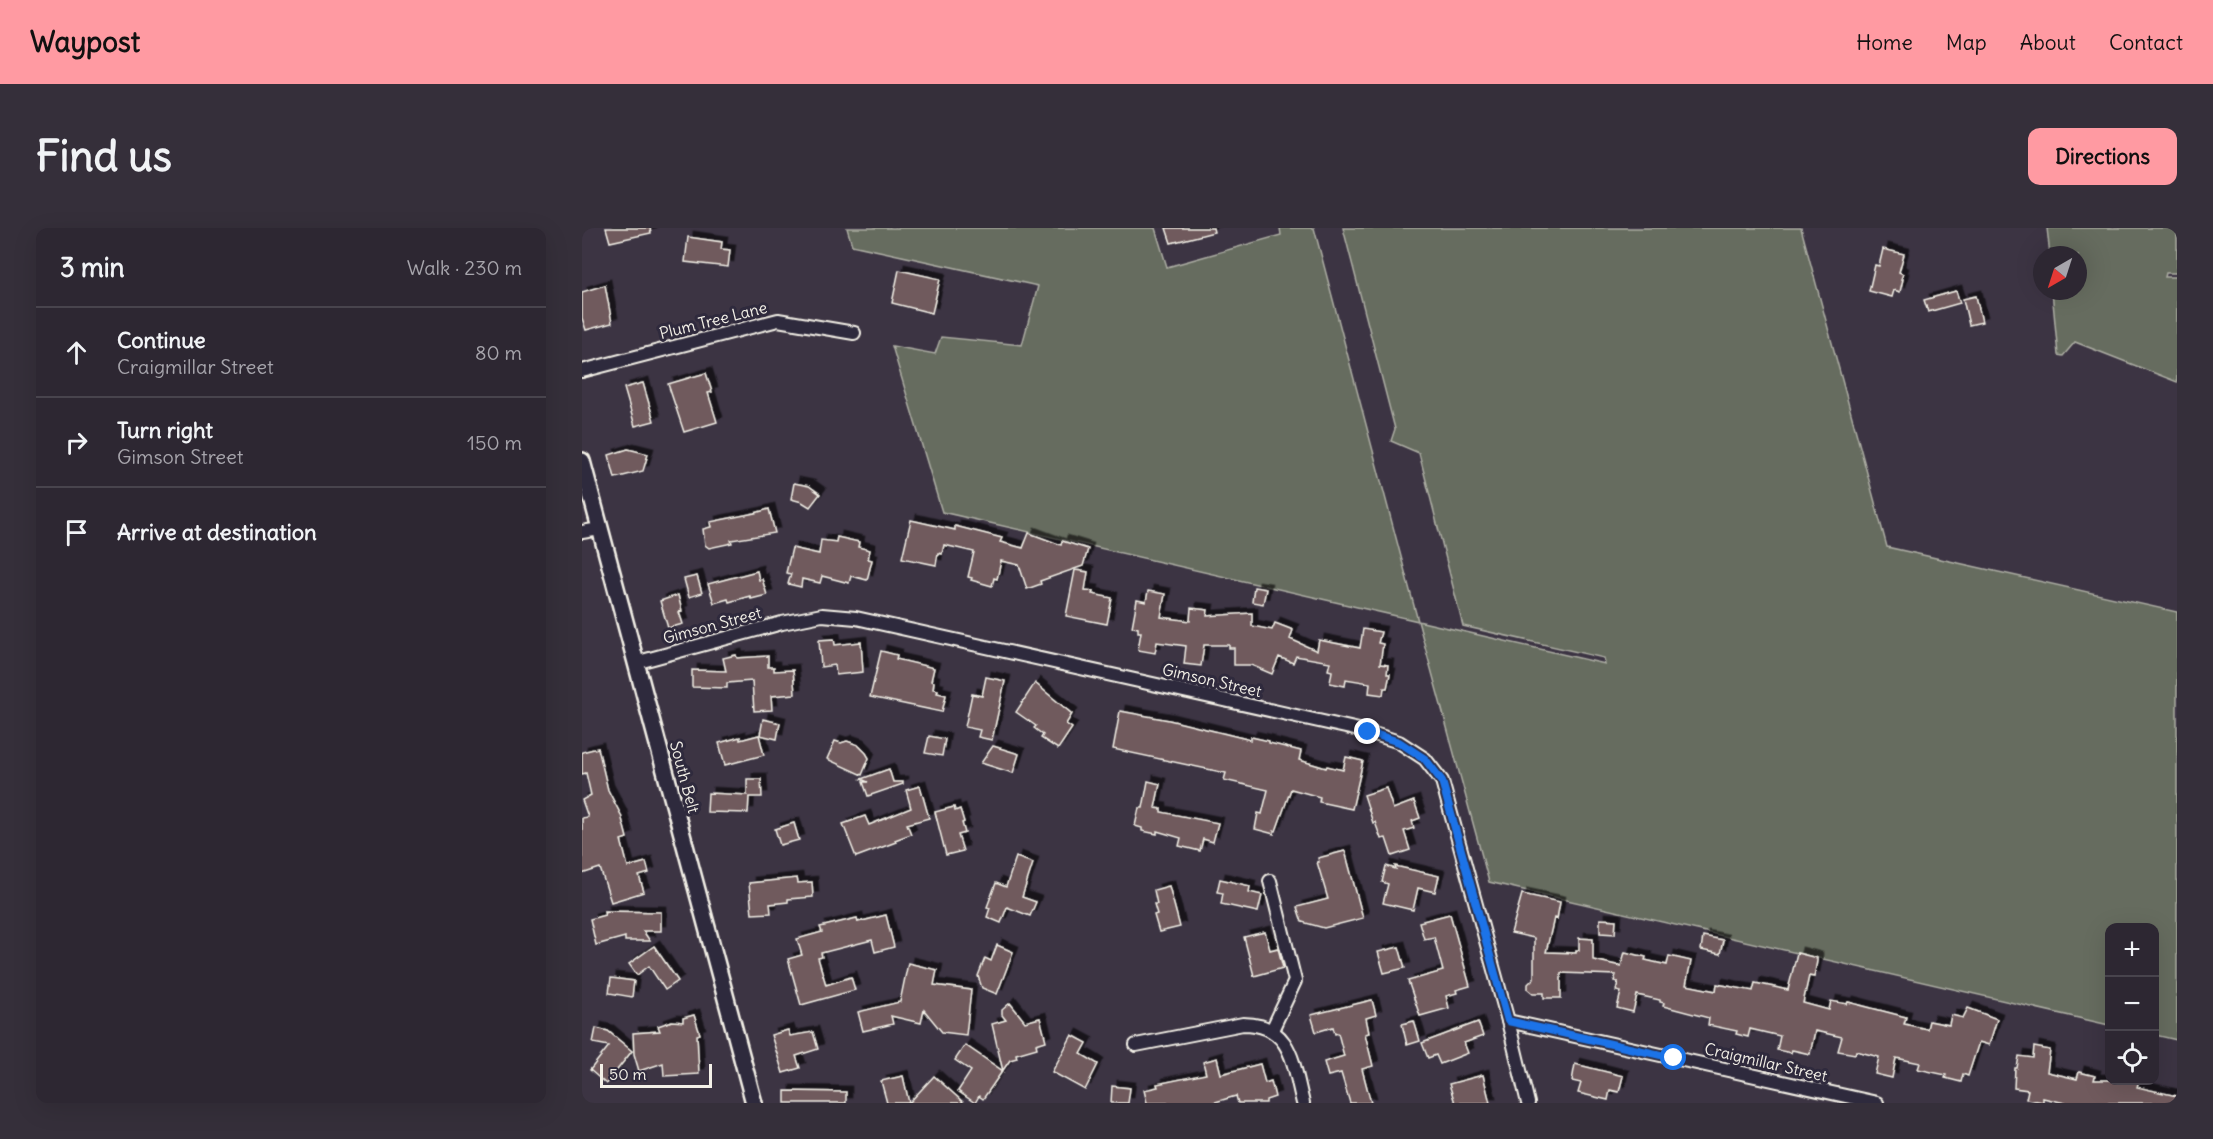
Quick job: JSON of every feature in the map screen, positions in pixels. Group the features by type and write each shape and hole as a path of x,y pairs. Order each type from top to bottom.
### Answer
{"street":[{"name":"Plum Tree Lane","path":"582,371 778,320 854,333"},
{"name":"South Belt","path":"582,461 751,1103"},
{"path":"582,532 600,529"},
{"name":"Gimson Street","path":"635,663 782,622 822,615 856,618 1346,727 1399,742 1425,759 1442,781 1508,1021 1528,1103"},
{"path":"1270,881 1296,981 1272,1030"},
{"name":"Craigmillar Street","path":"1508,1021 1877,1103"},
{"path":"1136,1045 1243,1024 1257,1024 1272,1030 1285,1041 1303,1103"}],"green space":[{"path":"847,228 1155,228 1167,267 1281,235 1280,228 1314,228 1418,621 942,512 892,346 935,354 941,337 1022,345 1038,286 852,245"},
{"path":"1343,228 1801,228 1887,547 2177,612 2177,1040 2159,1036 2159,923 2105,923 2105,1024 1489,882 1418,621 1605,664 1604,658 1463,626 1419,453 1391,441 1395,429"},
{"path":"2047,228 2177,228 2177,273 2166,273 2165,277 2177,277 2177,382 2075,342 2063,356 2058,355 2053,300 2087,300 2087,246 2049,246"}],"building":[{"path":"606,228 650,228 651,233 610,242"},
{"path":"1166,228 1213,228 1214,232 1171,243"},
{"path":"688,237 722,242 721,249 730,250 728,267 685,262"},
{"path":"1883,249 1904,254 1899,272 1903,274 1900,292 1894,290 1892,297 1869,291 1875,265 1879,266"},
{"path":"899,270 940,279 932,313 892,303"},
{"path":"605,285 612,323 586,330 582,318 582,292"},
{"path":"1956,291 1960,303 1928,312 1924,300"},
{"path":"1976,296 1982,322 1969,325 1963,299"},
{"path":"706,373 712,392 708,393 717,422 684,432 668,384"},
{"path":"643,383 654,421 635,426 624,388"},
{"path":"628,449 648,454 643,471 615,478 609,455"},
{"path":"794,483 809,486 820,494 810,507 791,499"},
{"path":"769,509 775,533 731,540 732,543 709,548 705,545 703,529 711,527 710,522"},
{"path":"911,520 955,530 955,526 1002,538 1000,542 1023,548 1029,533 1061,545 1062,541 1088,549 1083,566 1040,581 1041,584 1027,589 1019,565 1001,561 997,579 994,578 992,586 968,577 974,552 944,545 942,554 938,553 936,565 902,558"},
{"path":"837,537 859,542 858,547 870,550 868,559 872,560 867,580 851,576 849,583 822,576 820,583 802,579 801,587 788,584 791,574 786,573 792,548 819,554 821,540 836,542"},
{"path":"1075,570 1088,572 1085,590 1093,591 1092,594 1112,598 1107,624 1066,616"},
{"path":"757,571 767,595 751,599 750,596 729,602 728,599 714,603 708,584"},
{"path":"697,576 702,593 689,597 684,579"},
{"path":"1254,587 1266,589 1263,604 1252,602"},
{"path":"1148,591 1165,594 1161,617 1190,621 1191,608 1208,610 1207,616 1252,613 1252,626 1272,630 1275,623 1293,630 1290,639 1317,651 1319,640 1360,648 1363,629 1381,632 1378,643 1383,644 1380,664 1388,665 1387,674 1390,674 1387,688 1384,688 1383,695 1369,693 1370,683 1346,679 1345,686 1330,683 1332,671 1328,670 1330,662 1296,656 1293,663 1279,657 1272,674 1251,665 1234,665 1234,648 1229,648 1229,645 1204,645 1201,666 1184,664 1186,646 1157,642 1155,653 1138,650 1141,632 1138,632 1138,628 1132,627 1137,600 1146,602"},
{"path":"678,595 682,611 679,612 683,624 668,628 660,601"},
{"path":"834,639 835,645 861,642 863,672 836,675 835,665 821,667 819,640"},
{"path":"881,651 897,655 896,659 934,668 931,681 934,682 933,689 938,690 937,693 946,695 942,712 870,697"},
{"path":"736,655 737,658 768,656 768,667 774,667 774,671 793,670 795,694 771,696 772,710 754,711 752,681 727,683 727,688 692,687 692,670 726,671 723,658"},
{"path":"986,677 1005,681 992,740 978,737 980,730 965,727 972,694 982,696"},
{"path":"1035,683 1072,714 1066,724 1072,728 1058,749 1041,738 1043,735 1034,728 1036,726 1016,712"},
{"path":"1120,711 1169,720 1251,740 1251,737 1269,741 1269,743 1301,751 1299,760 1326,768 1327,766 1343,770 1346,757 1363,761 1352,809 1319,802 1320,797 1291,789 1274,834 1255,829 1258,813 1262,814 1268,790 1224,780 1226,773 1113,749"},
{"path":"763,719 780,723 777,739 760,735"},
{"path":"759,735 764,755 725,765 719,743"},
{"path":"929,736 945,739 942,756 925,753"},
{"path":"835,741 841,743 847,741 858,745 866,753 869,758 862,775 827,759"},
{"path":"993,746 1019,754 1013,773 981,763"},
{"path":"598,748 608,790 621,815 627,838 621,840 628,867 646,862 649,873 639,876 644,892 611,902 600,868 582,874 582,818 588,817 582,800 591,795 586,773 582,774 582,752"},
{"path":"889,769 893,782 903,782 903,784 868,796 863,782 868,782 861,779"},
{"path":"747,779 761,779 762,797 749,797 748,813 707,812 708,793 747,795"},
{"path":"1148,781 1160,784 1155,808 1161,809 1161,812 1218,823 1213,842 1203,839 1200,851 1179,846 1181,838 1157,831 1157,834 1142,831 1142,828 1135,826 1139,808 1143,808"},
{"path":"920,786 929,818 907,824 911,834 856,857 843,824 865,816 869,825 911,808 906,790"},
{"path":"1386,788 1393,809 1414,801 1420,818 1412,821 1414,828 1404,831 1410,850 1392,856 1386,838 1381,839 1375,822 1373,823 1364,795"},
{"path":"954,807 955,811 960,809 964,822 962,823 965,833 958,835 963,851 946,855 935,812"},
{"path":"794,823 799,840 780,845 775,829"},
{"path":"1345,851 1363,918 1324,928 1302,922 1297,907 1328,899 1317,862 1319,862 1318,858"},
{"path":"1016,857 1033,863 1022,897 1036,902 1030,916 1007,907 1001,923 987,917 990,908 987,907 996,883 1006,887"},
{"path":"1386,866 1439,876 1435,892 1418,888 1413,910 1383,903 1388,884 1382,882"},
{"path":"797,878 798,883 812,882 813,897 788,899 788,902 770,904 771,913 752,914 749,883"},
{"path":"1220,879 1250,886 1249,892 1262,895 1258,912 1221,904 1223,893 1217,892"},
{"path":"1169,886 1180,927 1159,932 1154,915 1157,914 1154,904 1157,904 1154,890"},
{"path":"1522,894 1560,902 1546,952 1576,953 1576,950 1579,950 1579,938 1593,939 1593,960 1621,966 1625,952 1667,965 1669,956 1691,961 1686,985 1716,991 1717,984 1753,991 1755,983 1788,990 1797,953 1817,958 1814,977 1809,976 1803,1003 1829,1010 1831,1001 1847,1004 1848,1002 1906,1017 1904,1024 1927,1029 1929,1021 1949,1025 1951,1015 1963,1018 1968,1008 1997,1019 1989,1045 1979,1042 1968,1076 1963,1074 1961,1082 1945,1078 1946,1075 1918,1069 1920,1063 1896,1058 1892,1078 1875,1074 1879,1057 1856,1051 1855,1054 1838,1051 1842,1037 1815,1031 1810,1054 1792,1050 1791,1053 1777,1050 1780,1036 1750,1029 1748,1037 1736,1034 1737,1031 1708,1025 1709,1018 1663,1006 1664,1003 1660,1000 1637,995 1633,1012 1617,1008 1621,992 1616,991 1618,982 1614,981 1616,975 1561,973 1561,998 1544,998 1544,993 1533,993 1528,989 1528,984 1534,978 1534,938 1511,933"},
{"path":"604,911 661,912 661,931 643,931 650,941 625,941 625,937 596,945 590,919 605,915"},
{"path":"1450,914 1470,986 1446,996 1449,1008 1420,1016 1408,981 1443,971 1434,937 1424,939 1419,922"},
{"path":"886,915 894,947 875,952 872,940 821,953 822,957 818,958 826,985 851,977 855,990 801,1005 788,959 802,955 797,939 822,932 820,927 857,918 858,922"},
{"path":"1600,919 1616,920 1615,934 1600,933"},
{"path":"1265,932 1270,950 1278,948 1283,968 1254,976 1244,937"},
{"path":"1703,936 1723,940 1720,954 1701,950"},
{"path":"997,945 1013,952 997,994 982,988 978,976 985,958 991,961"},
{"path":"654,946 678,981 665,990 649,966 637,975 629,964"},
{"path":"1399,947 1405,968 1384,973 1378,952"},
{"path":"908,963 937,970 934,985 971,990 966,1035 942,1032 924,1010 921,1023 891,1016 893,1024 863,1031 858,1012 900,1002"},
{"path":"611,978 634,981 632,997 609,993"},
{"path":"1372,1000 1376,1015 1366,1018 1369,1033 1365,1034 1373,1066 1362,1069 1371,1103 1350,1103 1341,1073 1328,1076 1324,1062 1344,1056 1338,1033 1335,1034 1333,1027 1316,1032 1311,1015"},
{"path":"1010,1003 1025,1022 1040,1018 1046,1041 1036,1044 1037,1048 1016,1054 1017,1058 1010,1060 1003,1070 992,1024 1006,1020 1002,1015 1002,1010"},
{"path":"694,1015 700,1034 697,1035 699,1074 664,1076 663,1063 639,1071 634,1054 633,1033 660,1031 658,1026 672,1021 683,1022 683,1018"},
{"path":"1414,1021 1420,1041 1407,1045 1402,1024"},
{"path":"1478,1022 1483,1036 1464,1043 1468,1053 1440,1064 1436,1055 1428,1058 1422,1043"},
{"path":"596,1028 608,1031 632,1051 606,1084 590,1070 609,1046 593,1043"},
{"path":"788,1030 790,1036 813,1032 818,1049 796,1056 800,1068 783,1073 771,1035"},
{"path":"1072,1035 1087,1043 1081,1054 1098,1064 1085,1090 1052,1072"},
{"path":"965,1045 1003,1071 983,1099 979,1096 975,1103 958,1091 971,1071 955,1060"},
{"path":"2034,1047 2050,1050 2047,1072 2077,1079 2079,1072 2095,1076 2094,1080 2105,1080 2105,1085 2138,1085 2137,1087 2177,1096 2177,1103 2065,1103 2043,1098 2043,1102 2026,1099 2028,1090 2014,1088 2015,1068 2017,1068 2019,1056 2033,1058"},
{"path":"1217,1058 1221,1074 1260,1064 1265,1083 1271,1081 1275,1097 1266,1100 1266,1103 1238,1103 1236,1096 1212,1103 1147,1103 1144,1090 1158,1087 1157,1084 1206,1074 1203,1062"},
{"path":"1575,1064 1623,1076 1619,1092 1610,1090 1608,1100 1578,1093 1581,1083 1572,1081"},
{"path":"1483,1075 1490,1103 1455,1103 1449,1084"},
{"path":"903,1076 909,1103 887,1103 881,1081"},
{"path":"934,1076 964,1103 909,1103"},
{"path":"1112,1086 1130,1088 1128,1103 1111,1103"},
{"path":"785,1091 846,1092 846,1103 785,1103"}],"route":[{"path":"1368,732 1399,742 1425,759 1442,781 1508,1021 1674,1058"}]}
